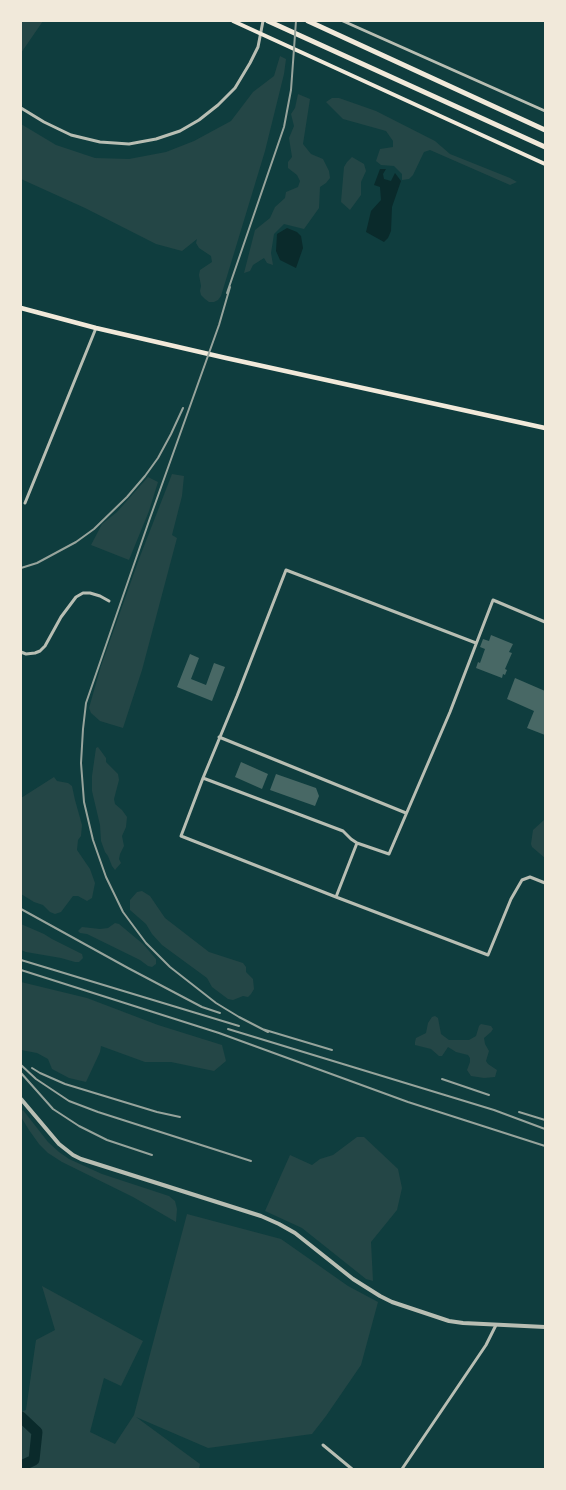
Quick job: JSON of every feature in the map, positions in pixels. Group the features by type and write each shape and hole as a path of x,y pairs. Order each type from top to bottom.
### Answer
{"highway":[{"path":"268,21 545,147"},
{"path":"308,21 545,130"}],"main road":[{"path":"233,21 545,164"},
{"path":"21,308 96,328 545,428"}],"street":[{"path":"21,108 71,135 100,142 129,144 164,137 180,131 199,120 235,88 258,47 263,21"},
{"path":"343,21 545,111"},
{"path":"25,504 96,328"},
{"path":"476,643 286,570 181,836 488,955 511,898 522,880 530,877 545,883"},
{"path":"21,652 26,654 35,653 45,646 60,617 76,597 82,594 95,594 109,601"},
{"path":"203,778 343,831 350,839 357,843 389,854 450,712 493,600 545,622"},
{"path":"220,737 406,813"},
{"path":"336,897 357,843"},
{"path":"21,1099 59,1144 81,1159 261,1216 280,1224 295,1233 353,1279 392,1302 449,1321 496,1326 545,1327"},
{"path":"402,1469 486,1345 496,1326"},
{"path":"323,1445 352,1469"}],"shaded area":[{"path":"21,21 43,21 21,53"},
{"path":"280,56 286,59 284,74 265,151 221,296 214,302 209,302 201,295 200,270 212,262 211,256 199,248 196,243 197,239 182,251 156,244 85,208 21,179 21,124 56,145 95,158 129,159 166,152 194,141 231,121 253,92 274,76"},
{"path":"298,94 310,99 303,144 311,154 323,159 330,178 320,187 319,208 304,229 284,224 274,234 271,253 273,265 267,263 264,258 253,265 250,271 244,273 255,230 270,218 275,207 285,198 286,192 298,187 300,181 297,175 288,168 288,162 292,157 289,138 294,126 291,114 295,108"},
{"path":"332,98 339,98 376,111 435,141 450,154 517,182 510,185 430,150 424,152 413,175 409,179 402,180 402,174 394,166 381,165 376,161 380,149 393,147 393,141 386,131 343,119 326,102"},
{"path":"352,157 364,164 366,171 361,182 361,195 350,210 341,202 344,167"},
{"path":"380,169 386,169 383,174 384,179 391,181 395,173 401,181 392,207 391,231 384,242 366,232 371,211 381,200 380,187 374,185"},
{"path":"287,228 301,236 303,248 296,268 280,260 276,251 277,234"},
{"path":"172,474 184,476 182,496 172,535 177,538 142,670 123,728 100,721 91,713 89,708 101,666"},
{"path":"148,477 158,482 149,511 129,560 91,545 102,524 117,512"},
{"path":"98,747 106,758 106,762 118,774 119,780 114,799 115,804 127,817 126,827 122,836 124,846 119,859 121,863 115,870 101,841 100,825 92,791 92,776 96,748"},
{"path":"54,777 57,781 68,783 72,786 82,825 77,850 90,869 95,883 92,898 87,901 78,896 73,896 61,912 55,914 43,905 21,894 21,798"},
{"path":"545,819 545,858 531,844 533,830"},
{"path":"142,891 150,896 165,918 209,952 243,963 246,967 246,972 253,979 254,989 251,994 248,997 228,999 212,987 207,978 162,945 146,924 130,910 130,900 137,892"},
{"path":"115,923 119,924 143,944 156,959 156,964 152,967 148,966 140,960 78,931 82,927 108,928"},
{"path":"21,924 82,954 83,958 79,962 75,962 21,950"},
{"path":"21,982 87,998 158,1025 222,1045 226,1061 214,1071 171,1062 145,1062 101,1046 86,1082 69,1078 52,1069 48,1059 37,1053 21,1050"},
{"path":"435,1016 438,1018 441,1034 449,1040 469,1040 476,1036 481,1024 491,1026 493,1029 484,1038 489,1051 486,1061 497,1070 495,1077 471,1076 467,1070 470,1062 468,1055 456,1052 448,1047 442,1056 439,1056 431,1049 415,1045 416,1038 426,1033 428,1023"},
{"path":"23,1110 48,1142 69,1159 102,1174 169,1196 175,1201 177,1209 176,1222 133,1197 62,1162 48,1153 39,1144 21,1117 21,1111"},
{"path":"357,1137 364,1137 398,1169 402,1188 397,1210 371,1242 373,1281 366,1279 302,1228 265,1211 290,1155 312,1165 320,1159 333,1155"},
{"path":"187,1214 281,1239 348,1286 378,1302 361,1365 312,1434 208,1448 136,1417 200,1464 199,1469 21,1469 21,1412 26,1410 36,1340 55,1330 42,1286 143,1341 121,1386 104,1378 90,1432 115,1444 134,1415"}],"building":[{"path":"491,635 513,644 509,652 512,653 505,669 507,670 502,678 476,668 485,649 480,647 483,639 489,641"},
{"path":"190,654 199,658 191,679 206,685 214,663 225,667 212,701 177,687"},
{"path":"515,678 545,691 545,735 527,728 534,711 507,699"},
{"path":"241,762 268,774 262,789 235,777"},
{"path":"276,774 316,788 319,796 315,806 270,790"}],"waterway":[{"path":"21,1417 37,1432 34,1460 21,1466"}],"railway":[{"path":"227,293 284,127 291,90 296,21"},
{"path":"230,287 219,325 86,703 81,763 84,802 93,840 106,877 123,912 146,943 170,967 216,1003 268,1032"},
{"path":"21,568 37,563 76,542 94,529 127,497 158,458 183,408"},
{"path":"21,909 202,1007 220,1013"},
{"path":"21,960 239,1026"},
{"path":"21,970 219,1033 408,1102 545,1146"},
{"path":"228,1029 494,1110 545,1129"},
{"path":"262,1029 332,1050"},
{"path":"21,1065 36,1079 69,1101 251,1161"},
{"path":"32,1068 65,1084 157,1112 180,1117"},
{"path":"21,1073 53,1109 79,1126 107,1140 152,1155"},
{"path":"442,1079 489,1095"},
{"path":"519,1112 545,1120"}]}
